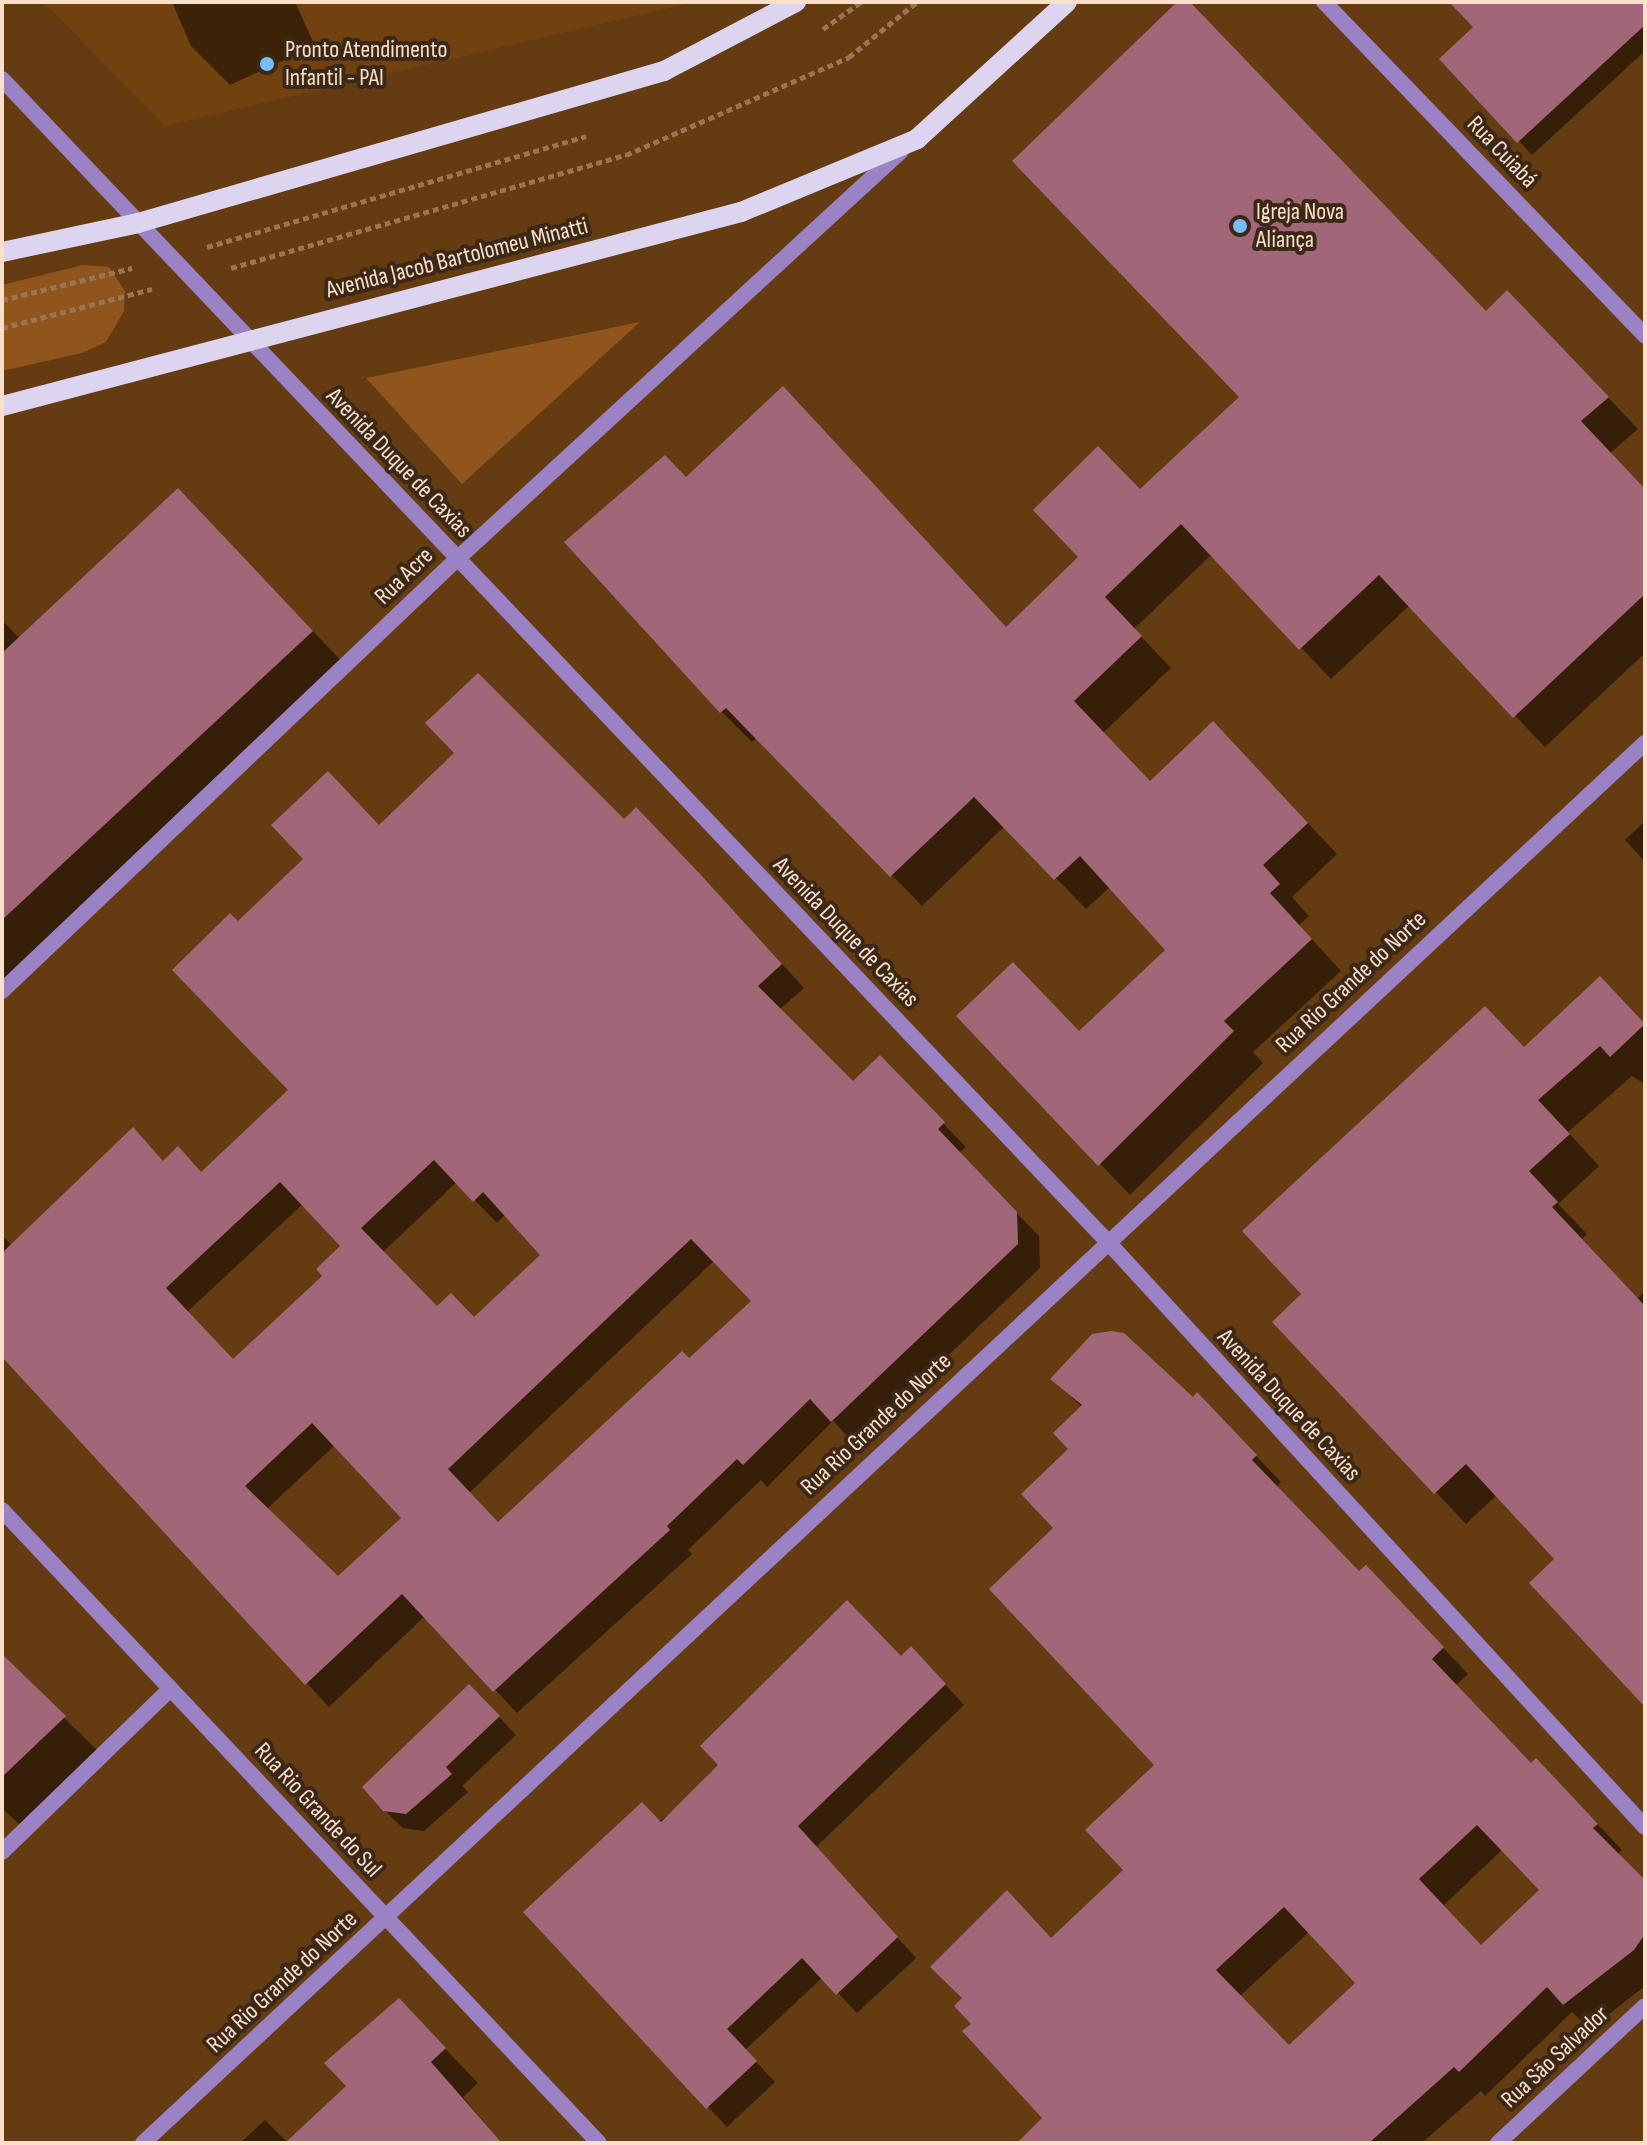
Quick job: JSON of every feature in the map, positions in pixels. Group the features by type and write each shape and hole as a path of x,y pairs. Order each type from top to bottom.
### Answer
{"main road":[{"path":"2,252 138,223 664,71 796,2"},
{"name":"Avenida Jacob Bartolomeu Minatti","path":"2,406 247,339 741,212 917,139 1067,2"}],"street":[{"name":"Rua Cuiabá","path":"1324,2 1645,335"},
{"name":"Avenida Duque de Caxias","path":"2,79 1106,1240 1645,1827"},
{"name":"Rua Acre","path":"2,991 457,559 881,167 917,139"},
{"name":"Rua Rio Grande do Norte","path":"143,2143 387,1918 1106,1240 1645,743"},
{"name":"Rua Rio Grande do Sul","path":"2,1510 599,2143"},
{"path":"2,1852 170,1689"},
{"name":"Rua São Salvador","path":"1498,2143 1645,2006"}],"path":[{"path":"2,328 192,279 626,155 849,57 917,2"}],"shaded area":[{"name":"Pronto Atendimento Infantil - PAI","path":"43,2 695,2 165,126"},
{"path":"83,265 109,267 125,291 124,311 106,342 82,353 2,371 2,285"},
{"path":"640,322 462,484 366,378"}],"building":[{"path":"1177,2 1190,2 1486,311 1507,290 1609,397 1581,421 1645,489 1645,594 1513,718 1379,575 1299,650 1181,524 1105,597 1142,636 1074,701 1150,781 1213,721 1308,823 1263,865 1280,884 1270,893 1312,939 1224,1021 1234,1031 1098,1166 956,1016 1013,962 1079,1031 1165,950 1080,856 1054,880 974,797 890,877 726,708 720,713 564,542 665,455 686,477 783,386 1006,627 1078,557 1033,510 1098,446 1140,489 1239,397 1012,161"},
{"path":"1449,2 1645,2 1645,25 1517,143 1439,59 1473,27"},
{"path":"178,488 313,631 2,920 2,653"},
{"path":"478,673 624,819 636,807 700,874 782,964 758,986 853,1081 880,1055 945,1122 938,1129 1017,1212 1018,1244 831,1422 810,1399 743,1465 737,1459 667,1526 670,1530 493,1692 402,1594 305,1685 2,1357 2,1253 133,1127 163,1161 178,1146 201,1172 288,1090 172,970 230,913 238,921 303,859 271,825 328,771 379,825 454,753 425,723","holes":["434,1160 473,1202 483,1192 540,1255 474,1317 451,1293 437,1306 361,1228","280,1182 340,1246 316,1269 322,1276 233,1359 166,1288","691,1239 751,1301 689,1358 682,1351 498,1522 448,1469","312,1423 401,1518 338,1576 245,1486"]},
{"path":"1600,976 1645,1024 1610,1057 1600,1046 1538,1100 1570,1134 1529,1171 1558,1202 1552,1207 1645,1306 1645,1707 1529,1583 1554,1559 1466,1464 1434,1494 1272,1322 1301,1294 1242,1231 1485,1006 1524,1047"},
{"path":"1111,1331 1124,1333 1193,1397 1197,1392 1257,1455 1252,1460 1359,1571 1366,1565 1444,1647 1432,1659 1531,1763 1536,1758 1598,1824 1593,1828 1645,1880 1645,1934 1634,1950 1563,2005 1547,1987 1459,2072 1454,2067 1369,2143 1017,2143 1042,2118 962,2031 971,2024 954,2006 962,1998 930,1967 1007,1890 1051,1938 1123,1870 1085,1830 1154,1765 989,1589 1053,1528 1021,1494 1068,1449 1053,1433 1082,1405 1050,1379 1092,1334","holes":["1477,1825 1539,1890 1481,1945 1419,1879","1284,1907 1355,1983 1289,2045 1216,1970"]},
{"path":"847,1600 901,1656 911,1646 946,1684 798,1826 898,1937 836,1995 802,1958 727,2029 757,2061 706,2109 523,1912 642,1802 661,1822 718,1765 700,1746"},
{"path":"2,1654 66,1716 2,1777"},
{"path":"469,1684 500,1716 446,1767 452,1774 406,1814 383,1811 362,1787"},
{"path":"399,1998 446,2048 431,2062 502,2143 285,2143 346,2086 324,2063"}],"place":[{"name":"Pronto Atendimento Infantil - PAI","path":"267,64"},
{"name":"Igreja Nova Aliança","path":"1240,226"}]}
